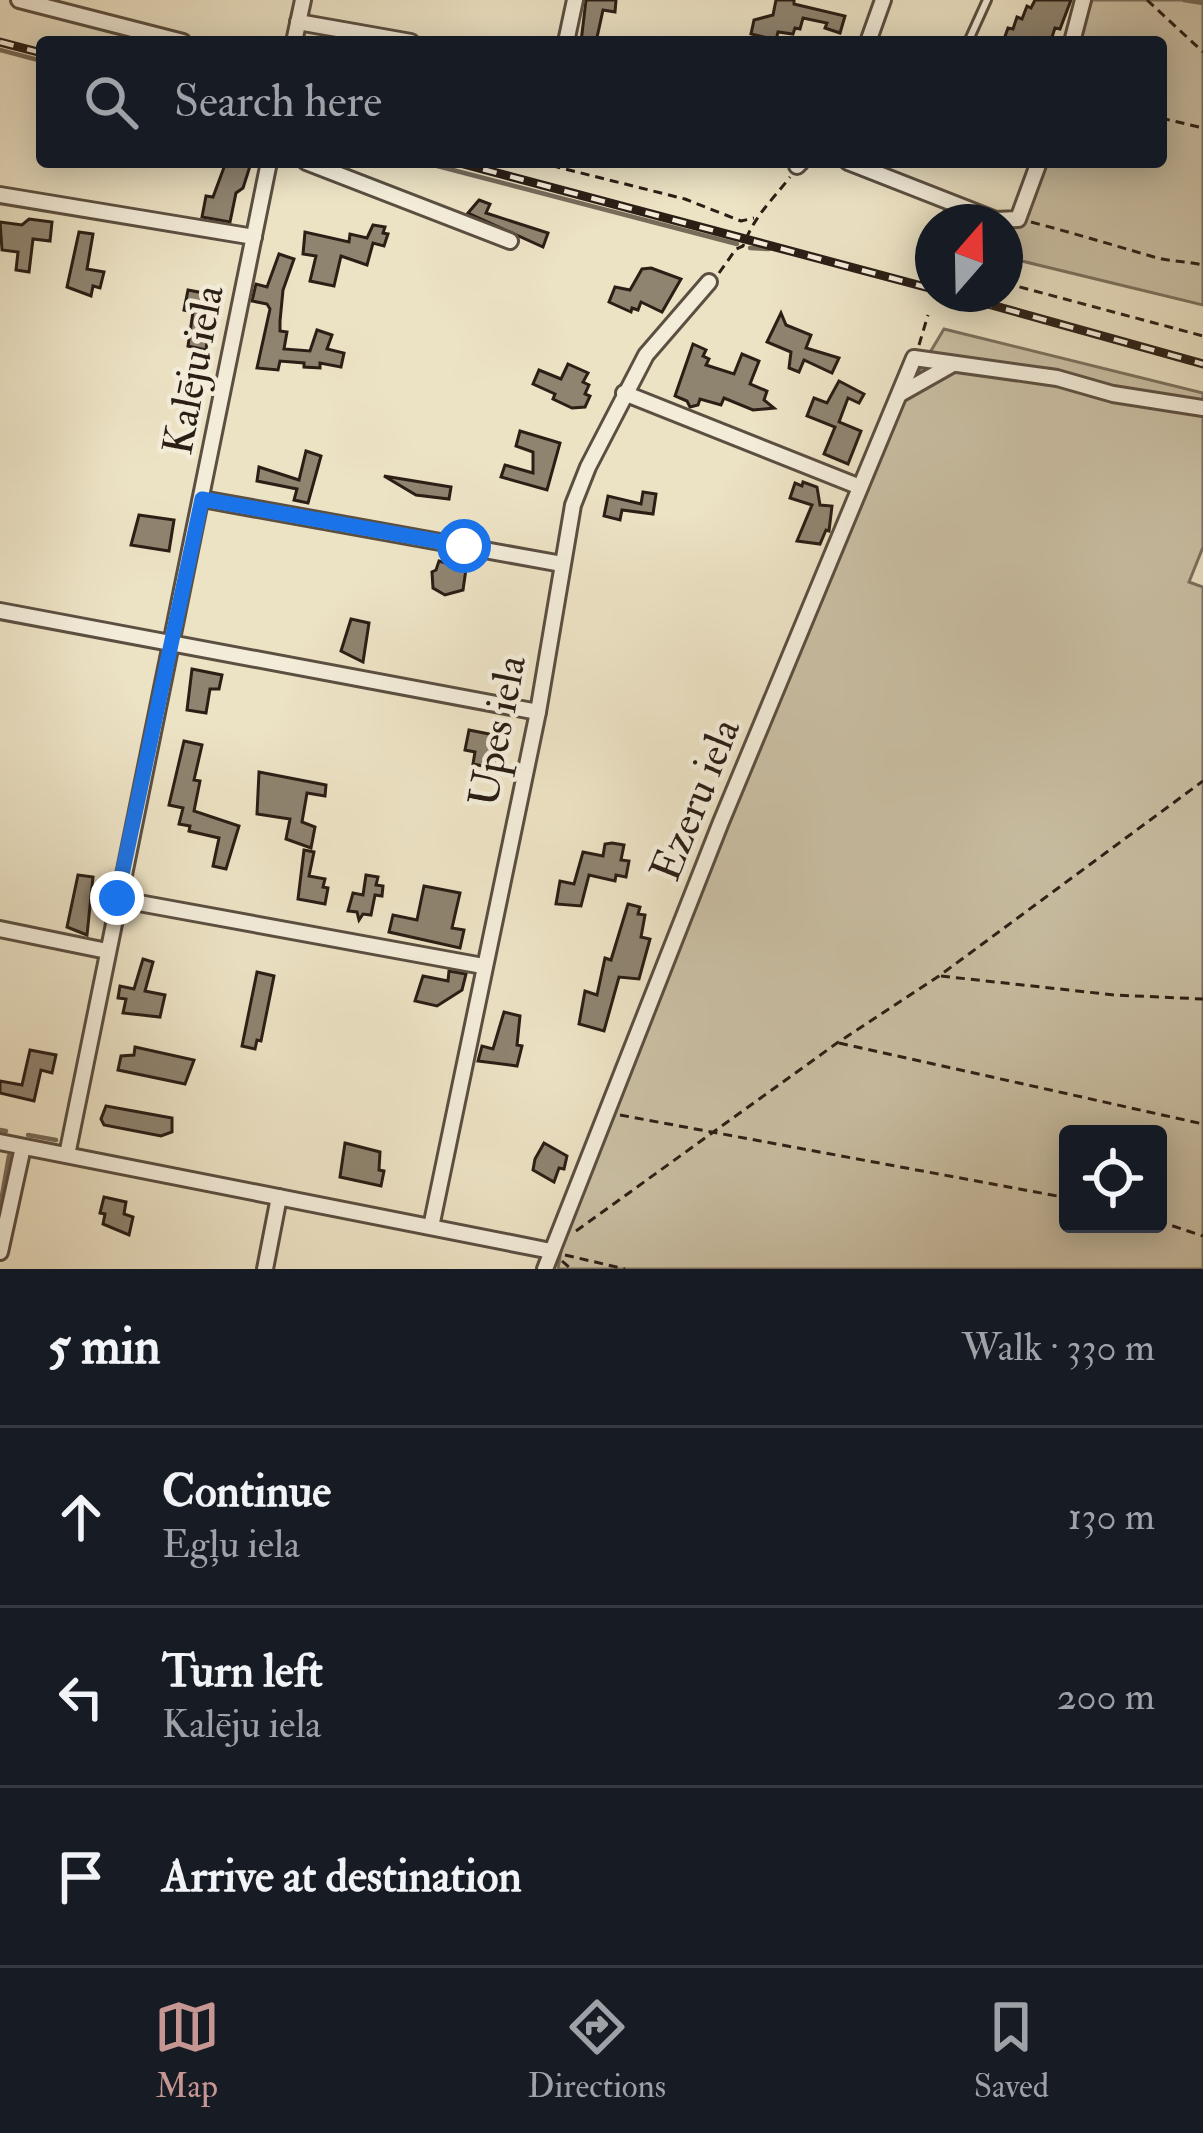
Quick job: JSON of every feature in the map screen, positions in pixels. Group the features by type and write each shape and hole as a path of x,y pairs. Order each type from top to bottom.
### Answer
{"street":[{"path":"19,0 160,36"},
{"path":"295,36 303,0"},
{"path":"567,36 575,0"},
{"path":"870,36 883,0"},
{"path":"1074,36 1083,0"},
{"path":"298,22 377,36"},
{"name":"Kalēju iela","path":"67,1155 268,168"},
{"path":"321,168 510,242"},
{"path":"864,168 951,204"},
{"path":"1023,205 1037,168"},
{"path":"0,195 254,237"},
{"name":"Upes iela","path":"431,1227 538,712 573,505 646,355 709,282"},
{"path":"914,358 1057,378 1113,394 1203,408"},
{"name":"Ezeru iela","path":"545,1269 914,358"},
{"path":"899,395 953,364"},
{"path":"624,393 860,487"},
{"path":"202,499 562,564"},
{"path":"0,611 538,712"},
{"path":"117,898 483,966"},
{"path":"0,929 107,951"},
{"path":"0,1142 551,1251"},
{"path":"0,1252 23,1147"},
{"path":"266,1269 279,1197"}],"lane":[{"path":"971,36 987,0"}],"path":[{"path":"1148,0 1203,52"},
{"path":"1167,119 1203,128"},
{"path":"561,168 685,199 741,220 754,218"},
{"path":"709,282 743,246 754,218 796,168"},
{"path":"1023,220 1127,246 1159,259 1203,265"},
{"path":"1023,288 1203,336"},
{"path":"914,358 928,315"},
{"path":"551,1251 1203,782"},
{"path":"939,976 1114,995 1203,999"},
{"path":"837,1043 1203,1124"},
{"path":"606,1113 1059,1196"},
{"path":"1167,1224 1203,1236"},
{"path":"551,1251 625,1269"}],"shaded area":[{"path":"1092,0 1203,0 1203,305 1023,261 1023,205 1037,168 1167,168 1167,36 1080,36"},
{"path":"944,329 1203,393 1203,547 1189,582 1203,587 1203,1269 558,1269 565,1227 895,411"}],"building":[{"path":"586,0 616,0 615,12 603,10 597,36 582,36"},
{"path":"776,0 794,0 794,4 845,16 840,33 825,28 827,23 803,18 793,34 751,34 754,20 773,15"},
{"path":"1035,0 1071,0 1052,36 1005,36 1017,17 1022,19 1027,6 1031,8"},
{"path":"224,168 249,168 243,188 236,193 230,222 202,217 206,196 213,197"},
{"path":"479,200 490,204 486,213 548,233 543,247 468,213"},
{"path":"29,219 52,222 50,241 33,239 29,272 16,270 18,252 2,250 0,222 22,225"},
{"path":"373,225 385,227 383,233 388,234 384,246 373,243 367,265 341,256 334,286 310,281 316,256 303,254 305,232 349,242 350,234 367,238"},
{"path":"79,232 93,234 87,269 104,272 100,288 93,286 91,296 67,287"},
{"path":"279,254 294,259 283,290 280,331 287,332 284,349 310,351 317,330 332,335 327,349 344,353 341,367 320,363 320,368 304,367 304,363 280,361 278,370 257,368 270,309 252,301 256,284 267,287"},
{"path":"642,269 681,279 662,312 641,302 631,312 609,302 615,287 630,290"},
{"path":"188,290 214,295 201,332 208,333 206,350 188,346 193,312 184,310"},
{"path":"781,313 786,325 811,335 806,348 839,358 832,373 804,360 799,372 789,368 791,352 767,342"},
{"path":"693,344 706,350 706,365 734,374 742,354 759,361 750,384 767,391 764,400 774,408 753,410 724,398 721,405 700,399 690,407 675,396"},
{"path":"568,364 588,373 583,382 589,385 585,394 590,396 585,407 572,408 533,384 539,370 561,379"},
{"path":"839,381 864,394 859,403 848,398 839,422 861,431 848,464 824,454 835,427 807,416 814,398 827,403"},
{"path":"520,431 560,443 547,490 501,477 505,465 533,473 533,452 516,446"},
{"path":"306,451 321,456 308,503 294,500 297,489 257,481 259,467 299,480"},
{"path":"384,476 451,487 449,499 416,495"},
{"path":"803,482 817,487 820,505 832,506 829,531 820,544 797,541 812,505 790,498 795,483 802,486"},
{"path":"643,492 656,494 653,514 622,510 620,520 604,516 608,496 641,504"},
{"path":"139,515 174,520 169,551 131,545"},
{"path":"439,561 466,569 463,590 445,595 433,588 432,572"},
{"path":"351,619 369,623 363,662 341,651"},
{"path":"192,669 222,675 219,689 210,689 206,713 187,710"},
{"path":"469,730 494,735 493,768 473,764 475,752 465,750"},
{"path":"184,741 202,745 194,780 200,781 194,811 239,826 226,869 213,866 219,838 189,831 190,826 179,824 183,808 169,805"},
{"path":"259,772 326,785 325,796 307,793 302,822 315,827 311,848 286,839 290,819 257,814"},
{"path":"605,844 624,845 621,860 629,861 626,877 616,875 615,881 589,875 581,906 556,904 560,881 574,884 583,852 603,856"},
{"path":"304,850 314,852 309,876 325,879 325,904 298,899"},
{"path":"78,875 93,877 87,935 67,927"},
{"path":"366,875 378,877 376,885 383,886 382,896 375,895 371,915 363,914 359,920 357,912 348,911 353,893 363,895"},
{"path":"424,886 460,893 452,928 464,930 460,948 389,932 393,915 417,920"},
{"path":"628,904 640,907 638,914 645,915 641,937 650,939 639,979 619,977 604,1031 579,1024 585,991 597,995 605,958 611,960"},
{"path":"143,959 153,962 145,991 165,995 160,1017 123,1013 126,999 118,998 120,986 134,989"},
{"path":"449,971 466,974 462,990 437,1006 415,1001 423,976 448,981"},
{"path":"257,972 274,976 261,1041 257,1040 255,1049 242,1046"},
{"path":"504,1012 520,1016 517,1045 522,1046 517,1066 478,1061 482,1046 493,1049"},
{"path":"135,1047 194,1060 185,1084 118,1070 121,1056 134,1055"},
{"path":"30,1050 56,1055 52,1073 41,1070 34,1101 0,1093 0,1081 22,1085"},
{"path":"106,1106 172,1118 172,1132 161,1136 104,1125 101,1119"},
{"path":"345,1143 380,1152 381,1186 340,1177"},
{"path":"544,1143 567,1156 554,1182 533,1170"},
{"path":"104,1197 126,1202 124,1214 133,1217 129,1235 103,1224"}],"waterway":[{"path":"1184,0 1203,3"},
{"path":"0,50 36,59"},
{"path":"445,168 737,244"},
{"path":"750,248 769,249"},
{"path":"0,1130 6,1131"},
{"path":"28,1135 56,1140"},
{"path":"0,1207 9,1156"}],"railway":[{"path":"0,42 36,51"},
{"path":"479,168 915,284"},
{"path":"1017,312 1203,364"}],"route":[{"path":"117,898 202,499 464,546"}]}
